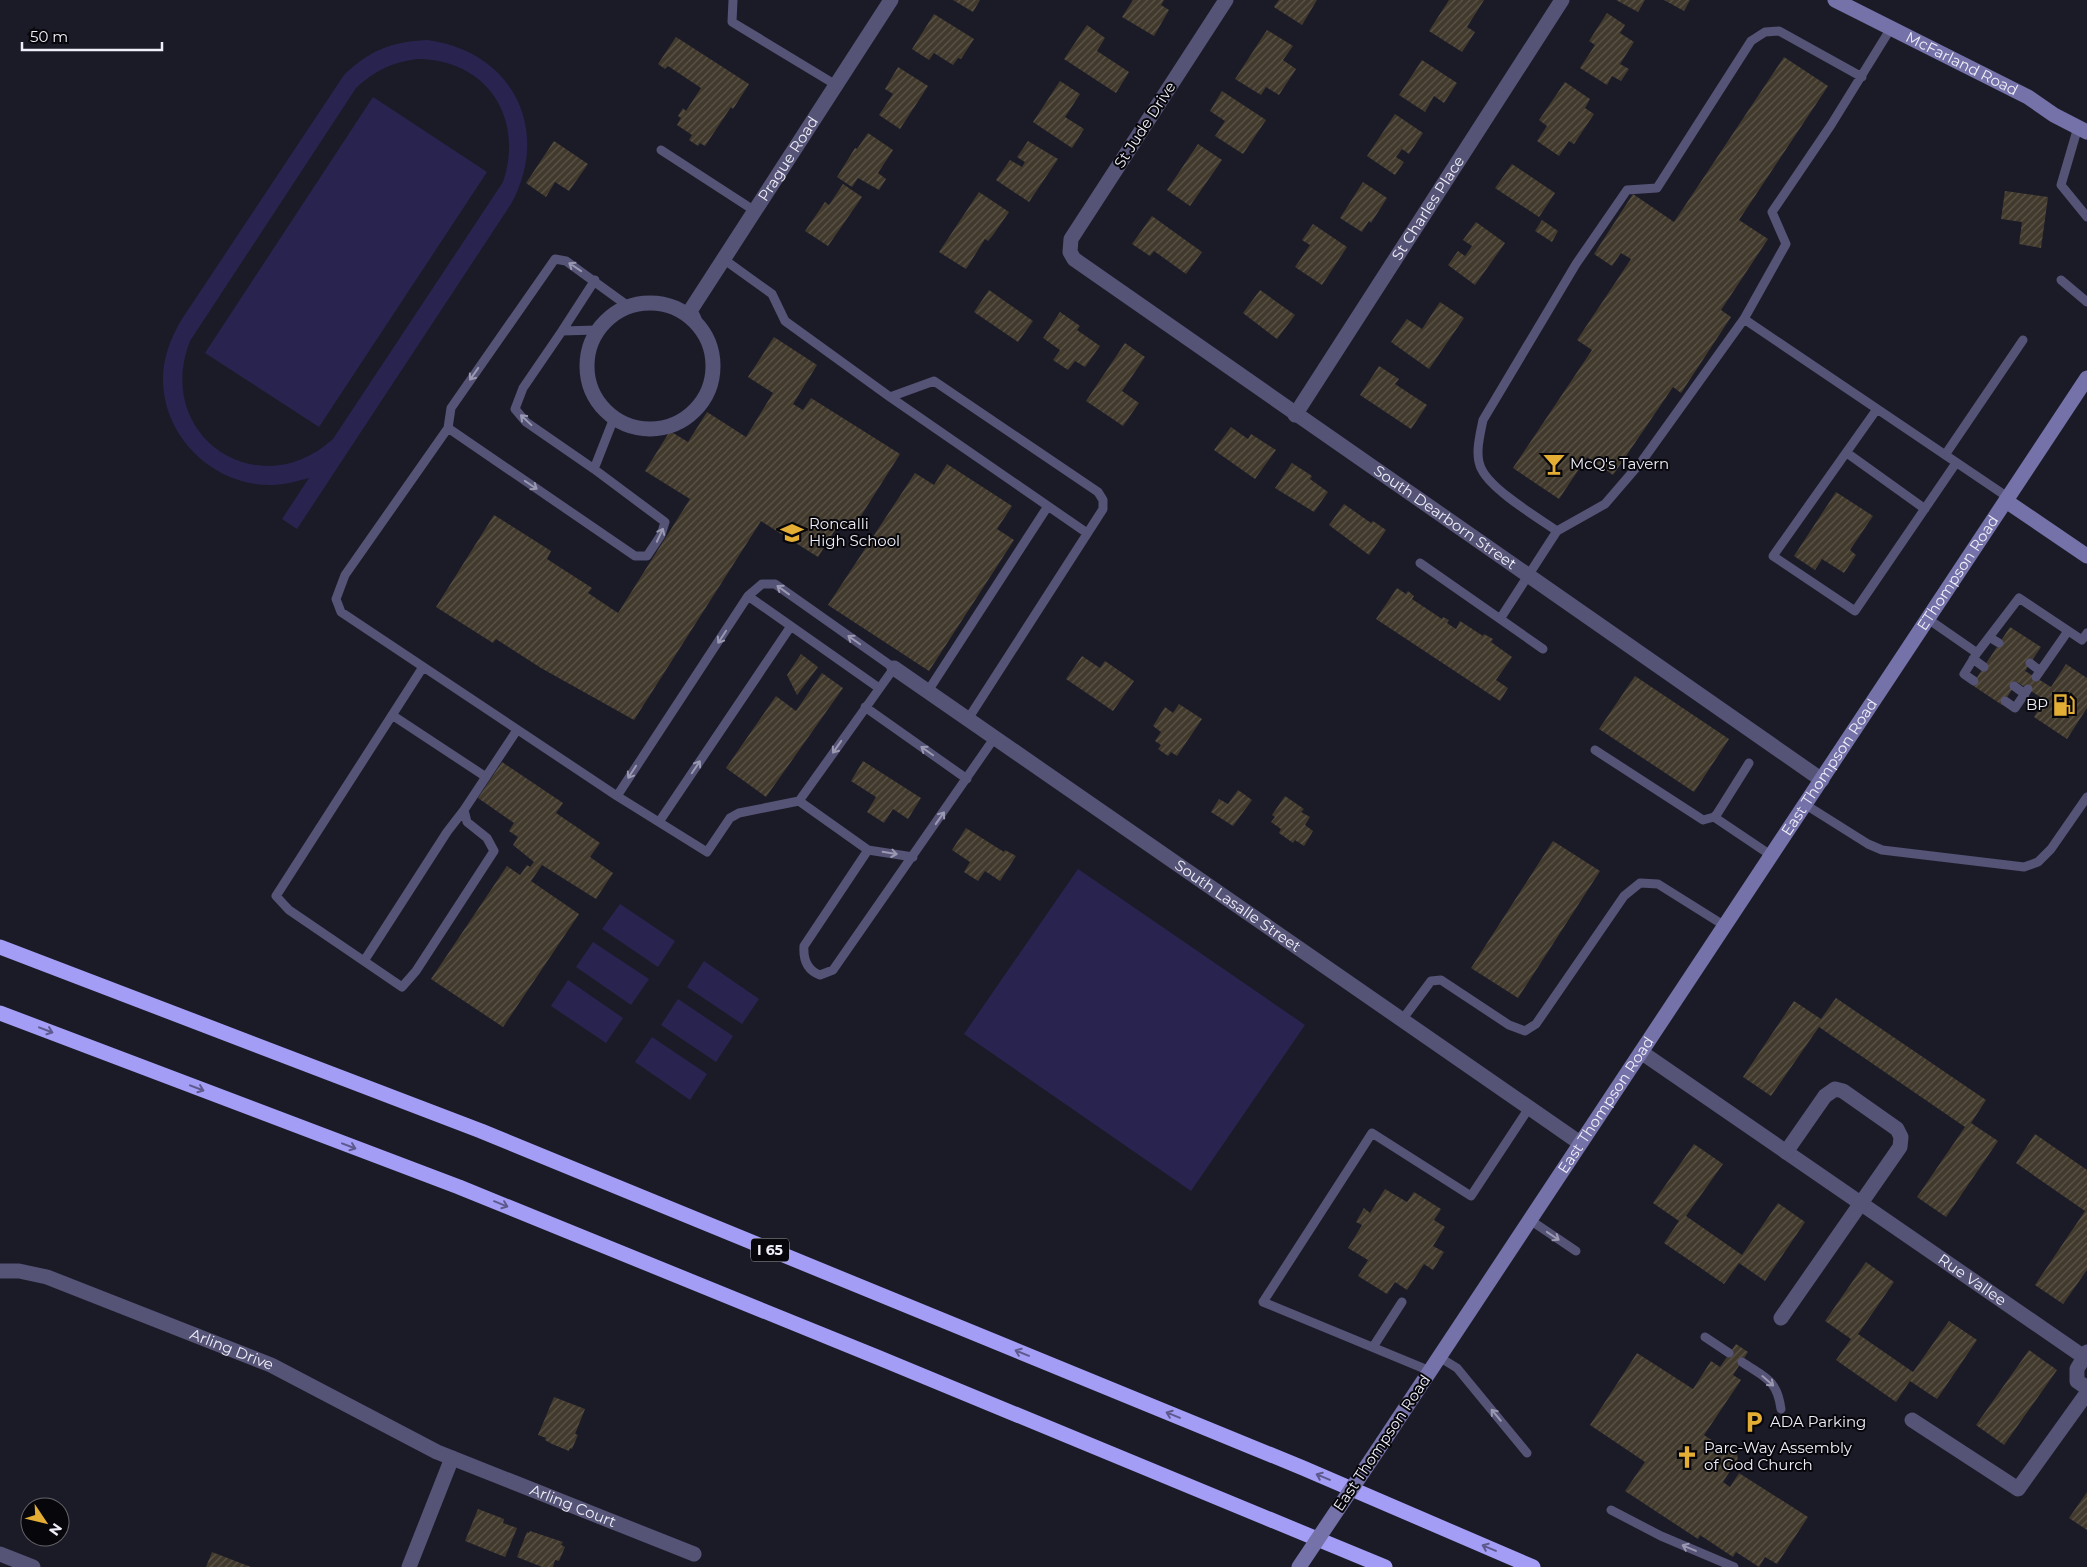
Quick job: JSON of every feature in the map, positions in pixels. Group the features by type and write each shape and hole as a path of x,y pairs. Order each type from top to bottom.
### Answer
{"highway":[{"name":"I 65","path":"0,947 481,1131 1303,1468 1533,1567"},
{"path":"0,1013 459,1188 868,1353 1386,1567"}],"main road":[{"name":"McFarland Road","path":"1835,0 2028,97 2054,115 2083,130"},
{"path":"2087,378 2007,500 2087,556"},
{"name":"EThompson Road","path":"1912,644 2007,500"},
{"name":"East Thompson Road","path":"1299,1567 1912,644"}],"street":[{"name":"Prague Road","path":"694,319 690,311 722,258 755,211 891,0"},
{"name":"St Jude Drive","path":"1070,252 1071,239 1226,0"},
{"name":"St Charles Place","path":"1295,415 1562,0"},
{"name":"South Dearborn Street","path":"1070,252 1080,264 1295,415 1822,780"},
{"path":"645,302 663,303 679,309 694,319 705,334 712,352 713,370 709,389 700,405 686,418 668,426 650,430 631,426 614,418 600,405 590,388 586,368 589,348 597,330 611,316 628,306 645,302"},
{"name":"South Lasalle Street","path":"894,668 1580,1143"},
{"name":"Rue Vallee","path":"1641,1052 2085,1355"},
{"path":"1781,1318 1900,1146 1902,1137 1897,1129 1843,1091 1835,1089 1825,1096 1786,1152"},
{"name":"Arling Drive","path":"0,1271 19,1271 47,1277 264,1362 425,1446 452,1458"},
{"path":"2085,1355 2076,1369 2077,1381 2087,1388"},
{"path":"1912,1420 2018,1490 2087,1393"},
{"path":"409,1567 452,1458"},
{"name":"Arling Court","path":"452,1458 694,1554"},
{"path":"0,1554 32,1567"}],"lane":[{"path":"734,1 732,22 836,85"},
{"path":"1500,619 1557,531 1605,504 1642,461 1744,319 1786,244 1772,212 1862,77 1891,28"},
{"path":"1557,531 1493,485 1481,469 1478,448 1483,420 1576,264 1626,190 1657,188 1751,41 1766,32 1779,31 1862,77"},
{"path":"2083,130 2061,186 2087,217"},
{"path":"660,150 755,211"},
{"path":"722,258 772,294 785,321 890,397 1087,533"},
{"path":"616,796 748,596 762,584 775,584 894,668 799,801 739,813 730,818 707,852 616,796 341,612 336,599 345,575 448,428 451,408 555,259 566,260 628,306"},
{"path":"448,428 635,556 647,556 661,535 665,522 594,469 526,422 515,409 523,388 595,280"},
{"path":"2061,280 2087,302"},
{"path":"1744,319 1945,455 2007,500"},
{"path":"562,331 597,330"},
{"path":"1945,455 2023,340"},
{"path":"890,397 934,381 1098,492 1103,500 1103,509 968,719"},
{"path":"1878,409 1772,556 1855,611 1956,463"},
{"path":"594,469 614,418"},
{"path":"1847,453 1925,509"},
{"path":"928,691 1048,506"},
{"path":"1420,563 1543,649"},
{"path":"748,596 880,688"},
{"path":"1974,681 1964,674 1975,656 2019,598 2082,640 2087,633"},
{"path":"1928,619 1975,656 1984,667"},
{"path":"659,822 792,626"},
{"path":"2030,664 2038,674 2068,631"},
{"path":"1990,637 1999,643"},
{"path":"423,667 276,896 290,910 402,987 416,971 494,851 487,838 467,822 464,810"},
{"path":"2004,701 2015,708 2026,691 2014,686"},
{"path":"866,707 967,779"},
{"path":"392,715 486,777"},
{"path":"364,961 447,832 464,810 517,730"},
{"path":"868,850 804,946 803,957 806,965 815,973 820,975 833,970 996,738"},
{"path":"1595,750 1703,820 1714,817 1749,763"},
{"path":"1806,804 1868,844 1882,850 2024,867 2038,862 2051,849 2087,797"},
{"path":"799,801 868,850 913,856"},
{"path":"1714,817 1772,856"},
{"path":"1402,1020 1431,981 1441,980 1510,1025 1525,1031 1536,1024 1624,896 1640,883 1658,884 1725,926"},
{"path":"1430,1371 1263,1302 1372,1133 1471,1196 1529,1108"},
{"path":"1530,1220 1576,1251"},
{"path":"1373,1348 1402,1302"},
{"path":"1705,1337 1729,1353"},
{"path":"1439,1357 1457,1368 1527,1453"},
{"path":"1742,1362 1772,1382 1781,1408"},
{"path":"1611,1510 1661,1536 1734,1567"}],"shaded area":[{"path":"427,40 457,47 482,60 502,77 516,98 525,122 527,148 523,176 511,204 297,529 282,519 309,478 277,485 249,483 227,476 208,464 191,449 178,431 168,411 163,389 165,359 171,341 182,319 344,75 372,53 392,45","holes":["417,59 441,62 463,69 480,81 494,96 504,115 509,135 508,158 503,182 333,439 304,458 274,466 245,463 220,451 199,432 186,406 182,375 190,341 356,88 377,72 399,62"]},
{"path":"373,97 487,172 319,427 205,353"},
{"path":"1078,869 1305,1025 1191,1191 964,1034"},
{"path":"620,904 675,941 658,967 602,929"},
{"path":"593,942 649,979 631,1005 576,967"},
{"path":"704,961 759,999 742,1024 687,987"},
{"path":"568,980 623,1018 606,1043 551,1006"},
{"path":"678,999 733,1036 716,1062 661,1025"},
{"path":"652,1037 707,1074 690,1100 635,1062"}],"building":[{"path":"953,0 980,0 973,12"},
{"path":"1133,0 1164,0 1161,5 1169,10 1154,36 1122,17"},
{"path":"1279,0 1317,0 1302,25 1274,7"},
{"path":"1449,0 1484,0 1467,27 1475,32 1462,52 1429,31"},
{"path":"1616,0 1645,0 1638,12"},
{"path":"1664,0 1690,0 1684,11"},
{"path":"1607,13 1625,25 1620,33 1634,42 1620,64 1629,69 1621,81 1612,76 1607,85 1580,68 1595,45 1589,41"},
{"path":"934,14 974,39 961,59 958,58 953,65 934,53 929,60 912,49"},
{"path":"1087,25 1105,38 1097,51 1129,72 1116,93 1064,59"},
{"path":"1267,30 1293,46 1283,60 1296,69 1279,95 1266,87 1261,95 1235,79"},
{"path":"676,37 749,84 705,146 700,143 698,146 689,140 692,135 677,125 681,118 678,116 683,108 686,111 701,88 668,66 665,69 658,64"},
{"path":"1784,57 1828,86 1739,220 1768,239 1721,310 1731,317 1681,393 1673,387 1613,475 1587,457 1559,499 1513,468 1592,350 1577,340 1631,259 1621,253 1612,266 1594,254 1633,194 1674,222"},
{"path":"1422,60 1457,83 1444,103 1434,96 1425,112 1399,95"},
{"path":"898,67 928,86 900,129 879,115 893,94 885,89"},
{"path":"1060,81 1080,94 1065,117 1084,129 1072,148 1033,122"},
{"path":"1565,82 1590,99 1585,108 1594,114 1574,144 1569,141 1559,156 1537,141 1547,126 1539,120"},
{"path":"1222,91 1266,120 1243,154 1215,136 1225,121 1210,111"},
{"path":"1395,114 1423,133 1409,154 1402,149 1396,157 1404,162 1395,175 1367,156"},
{"path":"868,133 893,150 878,173 886,179 879,190 858,178 852,187 837,177 855,148 857,149"},
{"path":"554,141 588,164 569,191 555,182 546,197 526,183"},
{"path":"1028,141 1058,159 1029,202 996,180 1010,160 1022,167 1025,162 1017,157"},
{"path":"1198,144 1222,160 1190,206 1167,190"},
{"path":"1512,164 1555,193 1539,217 1495,188"},
{"path":"1363,182 1387,198 1371,223 1369,221 1362,232 1340,218"},
{"path":"843,184 862,197 828,246 805,231 825,202 829,205"},
{"path":"2005,191 2048,197 2041,248 2019,244 2022,222 2001,219"},
{"path":"979,192 1009,212 988,241 985,239 966,269 939,252"},
{"path":"1152,216 1202,252 1186,274 1154,251 1150,256 1132,244"},
{"path":"1542,220 1558,231 1552,242 1535,231"},
{"path":"1476,222 1505,243 1475,285 1448,265 1458,251 1465,256 1472,246 1463,240"},
{"path":"1313,224 1347,247 1322,285 1295,267 1310,245 1302,240"},
{"path":"989,290 1033,321 1018,342 974,312"},
{"path":"1260,290 1295,315 1277,339 1243,313"},
{"path":"1440,302 1464,318 1429,369 1391,342 1407,319 1422,329"},
{"path":"1060,312 1080,326 1077,330 1100,346 1085,367 1075,361 1068,370 1053,360 1060,350 1043,338"},
{"path":"774,337 817,365 793,404 803,410 811,398 900,454 852,530 837,527 818,557 761,521 634,720 541,668 496,639 493,643 436,607 494,515 551,551 547,559 592,588 588,593 618,613 690,499 645,471 670,431 688,442 707,412 746,437 773,393 748,377"},
{"path":"1125,343 1145,357 1122,391 1139,403 1123,426 1086,401"},
{"path":"1379,366 1399,379 1395,384 1427,405 1411,429 1360,395"},
{"path":"1231,427 1248,439 1251,434 1276,450 1255,479 1214,450"},
{"path":"1292,463 1312,476 1310,479 1328,492 1314,512 1275,488"},
{"path":"947,464 1012,506 997,529 1014,540 929,671 828,605 915,473 934,485"},
{"path":"1836,492 1873,516 1850,550 1856,555 1844,573 1822,559 1815,570 1794,556"},
{"path":"1344,504 1371,523 1373,521 1386,530 1369,555 1329,525"},
{"path":"1397,588 1406,594 1408,591 1414,596 1412,599 1442,619 1443,617 1449,620 1447,623 1456,629 1460,621 1483,636 1484,634 1493,639 1491,642 1512,657 1496,680 1508,688 1500,701 1376,619"},
{"path":"2010,627 2041,647 2025,671 2051,687 2066,664 2087,678 2087,708 2067,739 2034,717 2045,700 2017,682 2002,705 1972,685"},
{"path":"801,654 818,667 797,695 787,675"},
{"path":"1082,656 1100,668 1105,661 1134,681 1113,711 1066,679"},
{"path":"822,673 843,688 766,797 726,768 776,696 796,711"},
{"path":"1635,676 1729,739 1694,792 1599,729"},
{"path":"1179,704 1202,719 1177,756 1171,752 1168,756 1158,749 1161,745 1155,741 1161,732 1153,726 1165,707 1173,713"},
{"path":"863,761 921,798 908,819 893,809 884,823 867,812 876,797 851,781"},
{"path":"502,762 563,803 556,813 600,843 590,857 613,873 596,899 542,865 531,881 579,914 503,1027 431,979 507,866 520,875 527,865 530,867 534,862 513,845 518,837 509,831 514,823 478,798"},
{"path":"1238,790 1252,800 1233,826 1211,812 1219,799 1228,804"},
{"path":"1285,796 1304,809 1301,812 1310,817 1305,825 1313,831 1304,846 1295,840 1293,843 1279,833 1281,829 1271,822 1275,817 1272,815"},
{"path":"966,828 1004,852 1005,850 1016,856 1000,881 985,871 978,881 964,872 970,862 952,850"},
{"path":"1553,841 1600,871 1518,998 1471,968"},
{"path":"1836,998 1986,1100 1971,1123 1998,1141 1946,1217 1917,1197 1965,1127 1819,1027 1771,1096 1743,1077 1794,1001 1821,1019"},
{"path":"2035,1134 2087,1170 2087,1270 2063,1304 2035,1285 2085,1211 2016,1163"},
{"path":"1694,1144 1723,1164 1686,1216 1742,1255 1778,1203 1805,1222 1765,1281 1739,1263 1724,1284 1664,1243 1679,1221 1653,1203"},
{"path":"1385,1189 1407,1202 1414,1192 1441,1209 1434,1220 1445,1227 1433,1246 1444,1252 1433,1270 1424,1264 1407,1290 1395,1282 1387,1294 1358,1276 1368,1260 1348,1248 1362,1225 1356,1222 1364,1208 1370,1213"},
{"path":"1866,1262 1894,1282 1858,1334 1913,1372 1949,1321 1977,1340 1937,1399 1910,1381 1896,1402 1836,1360 1851,1339 1825,1321"},
{"name":"Parc-Way Assembly of God Church","path":"1736,1344 1748,1352 1733,1375 1741,1380 1704,1435 1729,1452 1737,1451 1738,1467 1732,1468 1723,1482 1730,1487 1739,1473 1808,1517 1777,1564 1765,1557 1759,1567 1736,1552 1733,1557 1700,1535 1698,1539 1625,1491 1645,1462 1590,1425 1637,1353 1693,1389 1711,1361 1720,1367"},
{"path":"2029,1350 2057,1370 2004,1445 1976,1425"},
{"path":"554,1397 585,1409 575,1434 578,1435 572,1449 570,1448 569,1451 552,1444 545,1440 546,1438 538,1435"},
{"path":"2087,1492 2087,1530 2069,1518"},
{"path":"478,1509 504,1519 503,1523 517,1528 505,1557 465,1541"},
{"path":"530,1531 563,1542 561,1545 565,1547 559,1561 555,1560 553,1567 542,1567 517,1557 527,1532 529,1533"},
{"path":"212,1552 251,1567 206,1567"}],"place":[{"name":"McQ's Tavern","path":"1554,464"},
{"name":"Roncalli High School","path":"792,533"},
{"name":"BP","path":"2064,705"},
{"name":"ADA Parking","path":"1754,1422"},
{"name":"Parc-Way Assembly of God Church","path":"1687,1457"}]}
